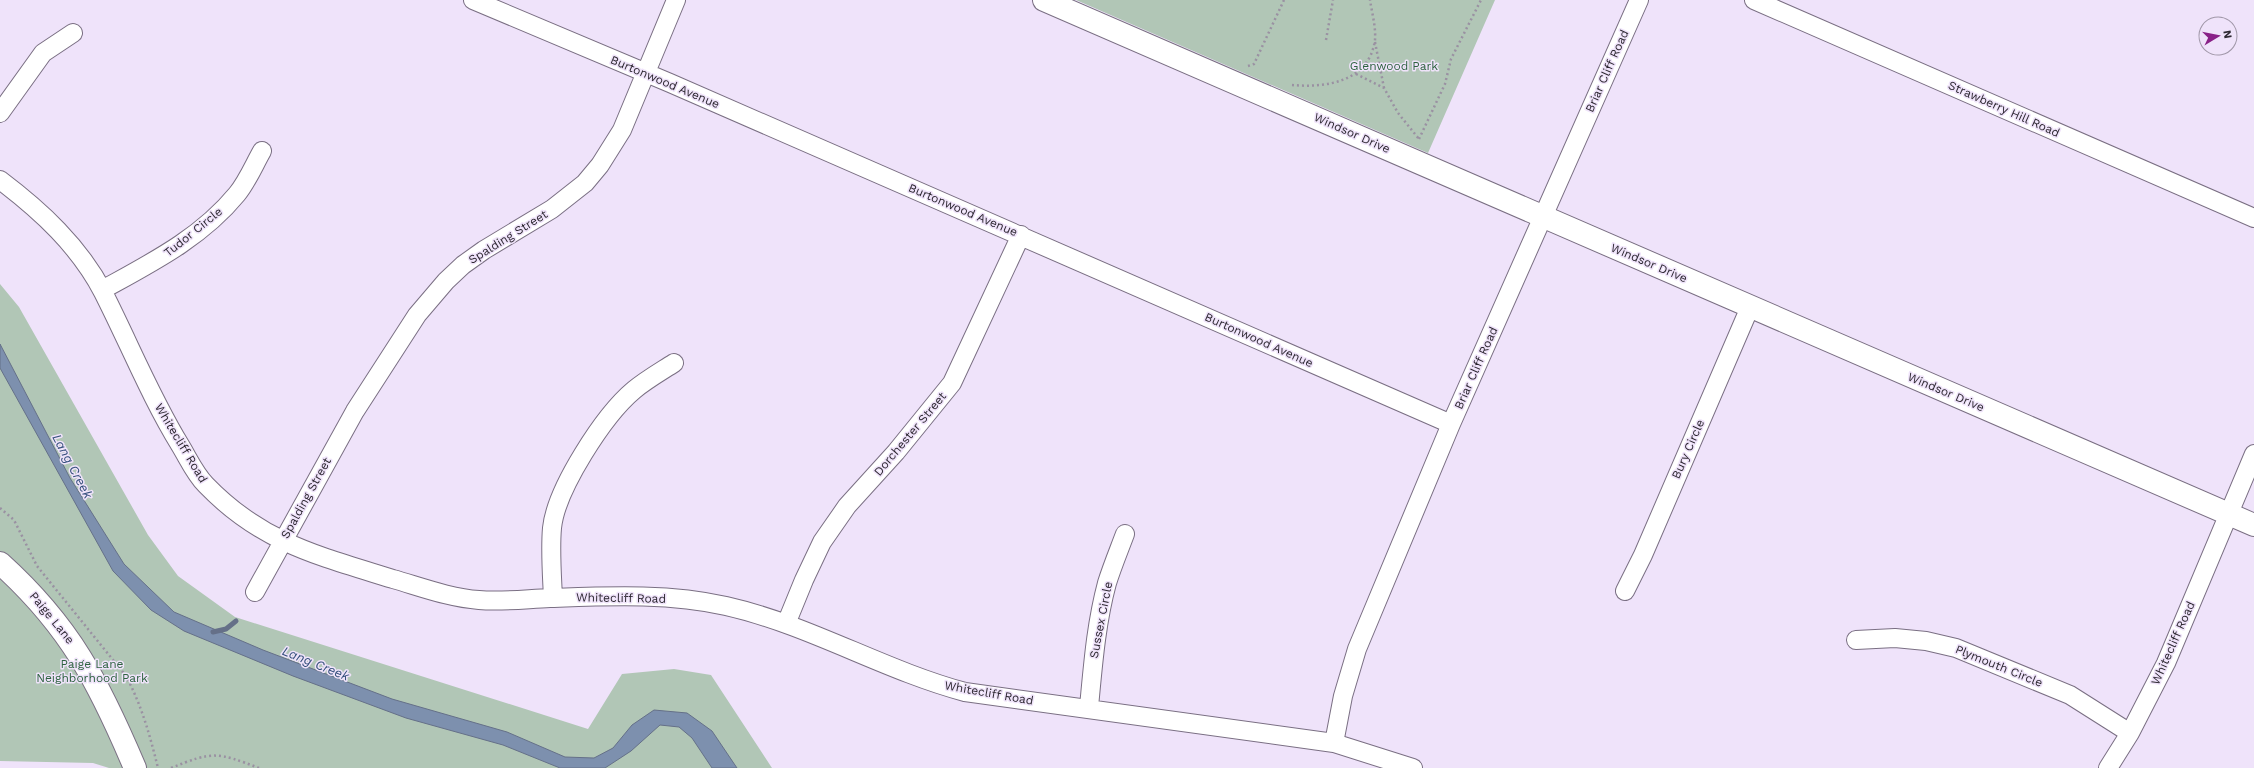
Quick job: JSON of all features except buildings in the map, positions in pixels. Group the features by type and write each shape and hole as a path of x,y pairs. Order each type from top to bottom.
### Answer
{"street":[{"name":"Burtonwood Avenue","path":"473,0 1021,235 1451,424"},
{"name":"Spalding Street","path":"255,592 355,411 417,315 446,281 463,265 484,250 552,209 584,183 600,165 622,130 676,0"},
{"name":"Windsor Drive","path":"1044,0 2254,525"},
{"name":"Briar Cliff Road","path":"1334,743 1343,696 1357,649 1451,424 1639,0"},
{"name":"Strawberry Hill Road","path":"1754,0 2254,218"},
{"path":"0,114 43,53 74,33"},
{"name":"Tudor Circle","path":"102,290 173,251 213,219 238,193 262,151"},
{"name":"Whitecliff Road","path":"0,180 36,208 63,235 81,258 102,290 138,368 168,424 204,483 236,512 265,532 307,552 450,595 478,600 638,596 687,600 726,606 786,624 935,684 973,693 1334,743 1413,768"},
{"name":"Dorchester Street","path":"786,624 804,580 822,542 847,506 896,452 952,383 1021,235"},
{"name":"Bury Circle","path":"1625,591 1643,555 1750,306"},
{"path":"553,598 552,527 563,492 589,446 620,403 647,380 674,363"},
{"path":"2228,513 2254,454"},
{"name":"Whitecliff Road","path":"2108,768 2130,733 2166,663 2228,513"},
{"name":"Sussex Circle","path":"1089,708 1094,647 1102,607 1108,582 1125,534"},
{"name":"Paige Lane","path":"0,563 23,583 49,612 79,652 113,716 134,768"},
{"name":"Plymouth Circle","path":"1856,640 1895,638 1926,641 1956,648 2070,695 2130,733"}],"path":[{"path":"1248,66 1254,64 1284,0"},
{"path":"1326,40 1333,0"},
{"path":"1288,85 1337,83 1356,74 1364,64 1374,41 1375,32 1370,0"},
{"path":"1419,139 1445,84 1451,59 1481,0"},
{"path":"1374,41 1384,88 1398,113 1419,139 1421,144"},
{"path":"1356,74 1384,88"},
{"path":"172,768 202,756 226,755 259,768"}],"green space":[{"name":"Glenwood Park","path":"1076,0 1495,0 1428,153"},
{"name":"Paige Lane Neighborhood Park","path":"0,284 19,307 148,535 178,576 235,617 588,729 622,674 674,669 711,675 772,768 109,768 93,763 0,761"}],"water":[{"path":"0,344 70,478 124,564 174,612 263,650 392,699 507,732 565,757 594,758 613,748 632,725 654,710 687,713 712,731 737,768 712,768 692,738 679,727 660,725 631,751 605,768 560,768 503,745 406,718 293,676 184,631 151,610 113,571 0,368"}],"waterway":[{"path":"213,632 226,629 236,621"}],"water label":[{"name":"Lang Creek","path":"73,466"},
{"name":"Lang Creek","path":"316,663"}]}
